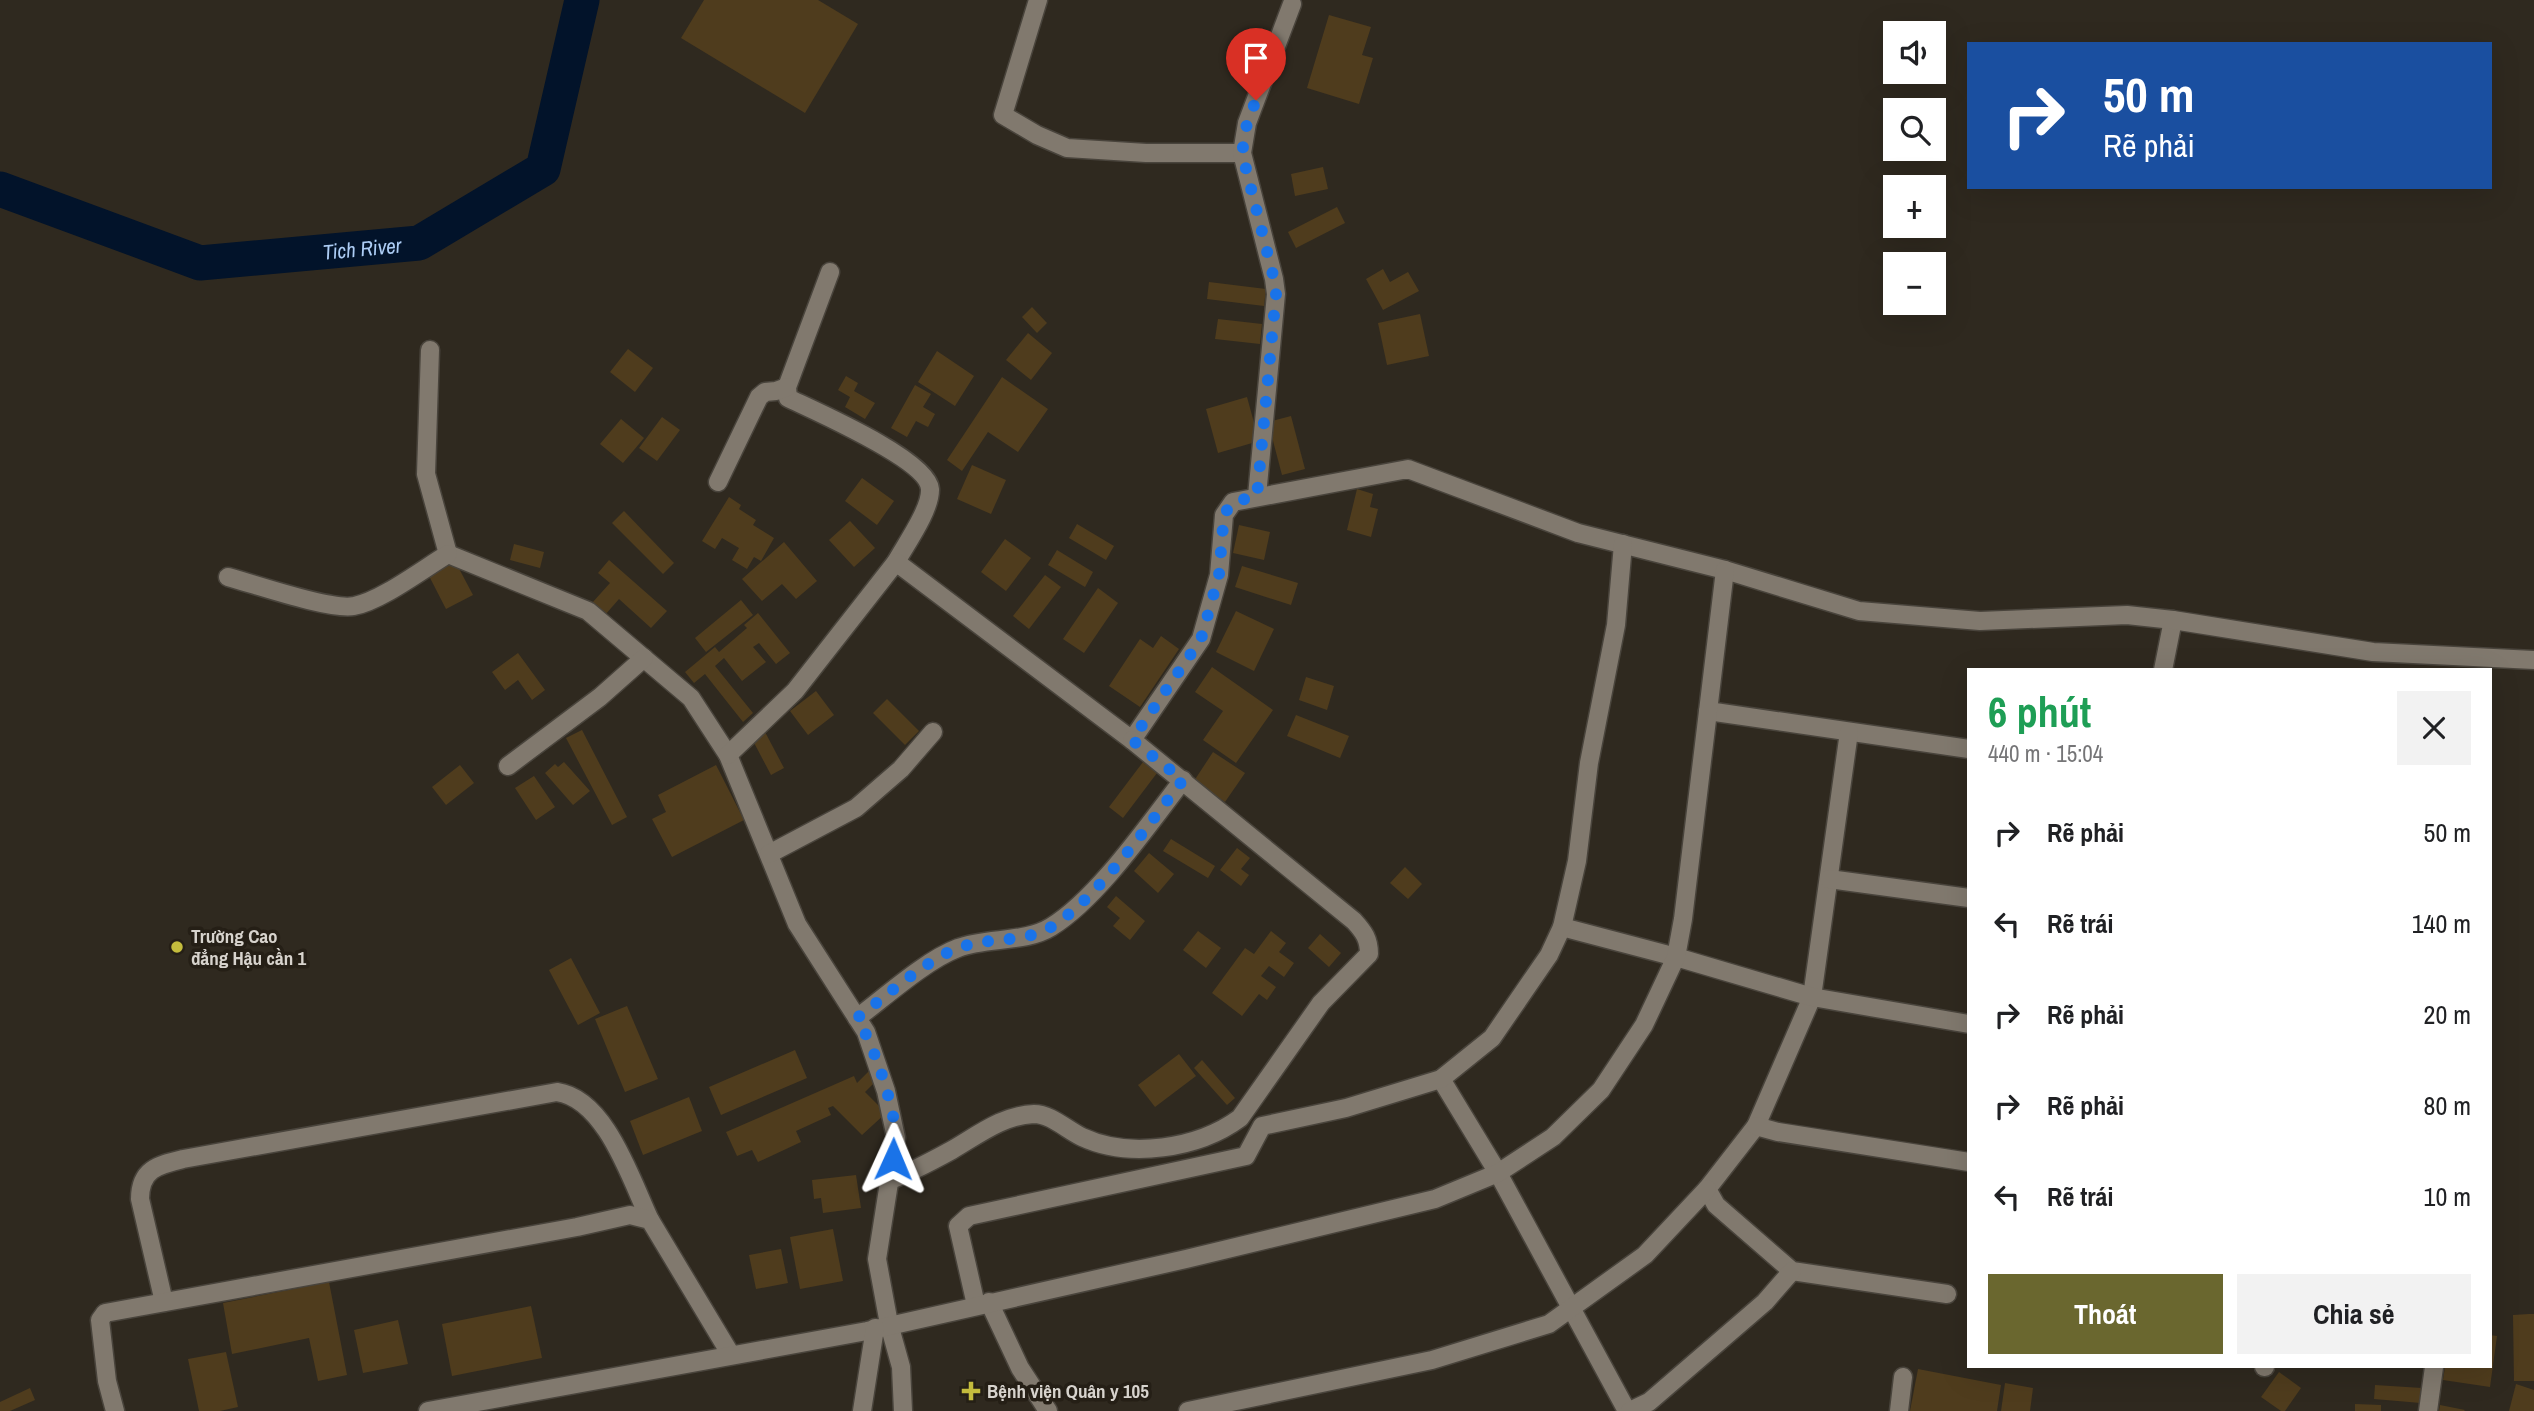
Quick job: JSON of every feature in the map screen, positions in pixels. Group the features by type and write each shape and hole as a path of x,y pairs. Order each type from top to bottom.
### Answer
{"street":[{"path":"1038,0 1003,115 1037,135 1067,148 1146,153 1242,153"},
{"path":"1257,496 1276,294 1242,153 1247,123 1292,4"},
{"path":"728,755 795,691 896,562 929,499 930,487 914,466 875,441 788,398 787,387 830,272"},
{"path":"430,350 426,474 448,554"},
{"path":"718,482 759,397 765,392 787,387"},
{"path":"1132,740 1201,639 1219,575 1224,514 1233,502 1408,469 1578,533 1725,570 1859,611 1980,621 2127,615 2373,652 2534,660"},
{"path":"1048,1411 982,1303 958,1226 970,1216 1246,1156 1262,1126 1346,1108 1441,1079 1492,1038 1549,955 1562,927 1577,861 1590,763 1615,625 1623,544"},
{"path":"228,577 332,605 351,607 369,602 448,554"},
{"path":"448,554 588,611 691,698 728,755 797,924 866,1032 886,1091 896,1138 877,1259 882,1326 862,1411"},
{"path":"890,1180 927,1164 983,1130 1020,1116 1037,1114 1096,1142 1115,1147 1139,1148 1189,1142 1227,1127 1240,1118 1321,1003 1369,954 1369,943 1364,932 1354,921 1132,740 896,562"},
{"path":"428,1411 882,1326 1186,1259 1434,1199 1498,1173 1553,1137 1601,1090 1644,1025 1676,957 1683,919 1725,570"},
{"path":"2163,668 2173,620"},
{"path":"508,765 600,697 644,658"},
{"path":"1708,711 1967,749"},
{"path":"769,854 856,808 901,769 933,732"},
{"path":"1197,1410 1432,1360 1549,1324 1645,1255 1707,1189 1756,1126 1812,997 1849,732"},
{"path":"857,1018 933,962 957,948 1032,934 1048,929 1071,914 1121,858 1183,780"},
{"path":"1829,879 1967,898"},
{"path":"1562,927 1812,997 1967,1024"},
{"path":"1441,1079 1498,1173 1629,1411 1649,1402 1765,1301 1792,1271"},
{"path":"164,1303 140,1199 140,1187 144,1177 152,1169 197,1156 557,1092 568,1093 600,1119 650,1220 731,1355"},
{"path":"1756,1126 1778,1132 1967,1162"},
{"path":"1707,1189 1716,1205 1792,1271 1947,1294"},
{"path":"115,1411 107,1381 100,1320 105,1313 630,1215 650,1220"},
{"path":"882,1326 901,1367 902,1411"},
{"path":"2428,1411 2434,1368"},
{"path":"1899,1411 1903,1377"}],"building":[{"path":"704,0 818,0 858,24 805,113 681,38"},
{"path":"1329,15 1371,27 1362,55 1373,58 1359,104 1307,88"},
{"path":"1323,167 1328,189 1295,196 1291,174"},
{"path":"1337,207 1345,223 1296,248 1288,232"},
{"path":"1383,269 1390,282 1408,272 1419,291 1383,310 1366,279"},
{"path":"1209,282 1266,289 1264,306 1207,299"},
{"path":"1032,307 1047,323 1037,333 1022,317"},
{"path":"1420,314 1429,356 1387,365 1378,323"},
{"path":"1218,319 1262,324 1260,344 1215,339"},
{"path":"1028,333 1052,353 1031,380 1006,360"},
{"path":"628,349 653,368 635,392 610,372"},
{"path":"937,351 974,376 955,406 918,382"},
{"path":"846,376 858,383 854,391 875,403 865,419 845,407 850,397 838,390"},
{"path":"1002,377 1048,409 1018,452 988,432 962,471 947,460"},
{"path":"915,385 931,394 923,407 935,414 928,427 916,421 907,437 891,428"},
{"path":"1247,397 1259,441 1218,453 1206,409"},
{"path":"1291,416 1305,469 1282,475 1268,422"},
{"path":"662,417 680,430 657,461 639,448"},
{"path":"621,419 644,438 623,463 600,444"},
{"path":"972,465 1006,480 991,514 957,499"},
{"path":"862,478 894,501 877,525 845,501"},
{"path":"1357,489 1373,494 1370,507 1378,509 1371,537 1347,530"},
{"path":"729,497 741,505 739,509 756,520 753,525 774,538 761,561 754,557 747,569 732,560 739,548 722,538 715,549 702,541"},
{"path":"624,511 674,563 663,574 612,523"},
{"path":"850,521 875,548 854,567 829,540"},
{"path":"1077,524 1114,546 1106,560 1069,538"},
{"path":"1239,525 1270,532 1264,560 1233,553"},
{"path":"1005,539 1031,558 1006,591 981,572"},
{"path":"784,542 817,581 796,599 782,584 762,601 742,579"},
{"path":"514,544 544,552 540,568 510,560"},
{"path":"1057,550 1093,572 1085,587 1048,565"},
{"path":"609,560 667,611 651,628 619,599 605,615 592,603 610,583 598,573"},
{"path":"455,561 473,595 446,609 428,574"},
{"path":"1242,566 1298,583 1291,605 1235,587"},
{"path":"1045,575 1061,587 1029,629 1013,616"},
{"path":"1098,588 1118,603 1084,653 1063,639"},
{"path":"741,600 753,615 706,652 695,638"},
{"path":"1236,611 1274,629 1254,671 1216,652"},
{"path":"758,613 790,653 776,664 759,643 753,647 766,662 742,681 724,658 715,666 753,713 743,722 705,674 694,683 685,672 715,647 719,652 747,628 744,625"},
{"path":"1161,636 1179,649 1140,707 1109,686 1140,639 1153,648"},
{"path":"518,653 545,690 532,700 518,680 505,690 492,672"},
{"path":"1212,667 1273,710 1236,763 1203,740 1223,711 1195,692"},
{"path":"1306,677 1334,686 1327,710 1299,700"},
{"path":"816,691 834,715 808,735 790,711"},
{"path":"887,699 919,731 905,745 873,713"},
{"path":"1296,715 1349,736 1340,758 1287,736"},
{"path":"582,730 627,817 612,825 566,738"},
{"path":"764,730 784,768 771,775 751,737"},
{"path":"1213,752 1245,773 1225,802 1194,781"},
{"path":"564,762 590,791 573,805 545,773 555,764 558,767"},
{"path":"1143,762 1157,773 1123,818 1109,807"},
{"path":"460,765 474,783 446,805 432,787"},
{"path":"716,765 744,820 672,857 652,819 666,812 658,795"},
{"path":"534,776 555,807 536,820 515,788"},
{"path":"1171,839 1215,866 1208,878 1163,851"},
{"path":"1237,848 1250,858 1241,869 1249,875 1241,886 1220,870"},
{"path":"1149,853 1174,874 1158,893 1134,871"},
{"path":"1405,867 1422,884 1408,899 1390,883"},
{"path":"1116,896 1145,921 1130,940 1113,926 1120,918 1107,907"},
{"path":"1198,931 1221,948 1206,968 1183,950"},
{"path":"1271,931 1286,943 1279,952 1294,963 1284,977 1269,966 1261,976 1276,987 1267,1000 1259,994 1242,1016 1212,993 1245,948 1254,954"},
{"path":"1320,934 1341,953 1329,967 1308,948"},
{"path":"571,958 600,1013 578,1025 549,970"},
{"path":"627,1006 658,1079 625,1092 595,1019"},
{"path":"795,1050 807,1078 721,1115 709,1087"},
{"path":"1179,1054 1196,1076 1155,1107 1138,1085"},
{"path":"1202,1060 1235,1098 1227,1105 1194,1068"},
{"path":"870,1070 878,1079 865,1092 886,1113 862,1135 833,1106 828,1108 831,1115 796,1131 801,1142 758,1162 752,1150 737,1156 726,1132 854,1076 857,1083"},
{"path":"689,1097 702,1131 643,1155 630,1121"},
{"path":"856,1175 861,1208 823,1213 821,1198 814,1199 812,1180"},
{"path":"833,1229 843,1281 800,1289 790,1237"},
{"path":"781,1249 788,1283 756,1289 749,1255"},
{"path":"329,1282 347,1375 318,1381 309,1338 232,1354 223,1303"},
{"path":"531,1306 542,1358 452,1376 442,1324"},
{"path":"2534,1314 2534,1381 2514,1381 2513,1315"},
{"path":"398,1320 408,1364 363,1373 354,1330"},
{"path":"2492,1335 2497,1336 2490,1387 2443,1380 2445,1368 2492,1368"},
{"path":"226,1352 238,1407 220,1411 199,1411 188,1359"},
{"path":"1918,1369 2001,1385 1997,1411 1910,1411"},
{"path":"2279,1372 2301,1388 2285,1411 2261,1397"},
{"path":"2005,1383 2033,1388 2030,1411 2001,1411"},
{"path":"2516,1384 2534,1390 2534,1411 2509,1411"},
{"path":"2375,1385 2422,1388 2421,1403 2374,1399"},
{"path":"30,1388 35,1400 10,1411 0,1411 0,1402"},
{"path":"2355,1404 2381,1405 2381,1411 2355,1411"},
{"path":"2440,1405 2465,1410 2439,1411"}],"waterway":[{"name":"Tich River","path":"0,189 200,263 419,243 543,169 582,0"}],"place":[{"name":"Trường Cao đẳng Hậu cần 1","path":"177,947"},
{"name":"Bệnh viện Quân y 105","path":"971,1391"}],"route":[{"path":"893,1159 896,1138 886,1091 866,1032 857,1018 933,962 957,948 1032,934 1048,929 1071,914 1121,858 1183,780 1132,740 1201,639 1219,575 1224,514 1233,502 1257,496 1276,294 1242,153 1247,123 1256,100"}]}
